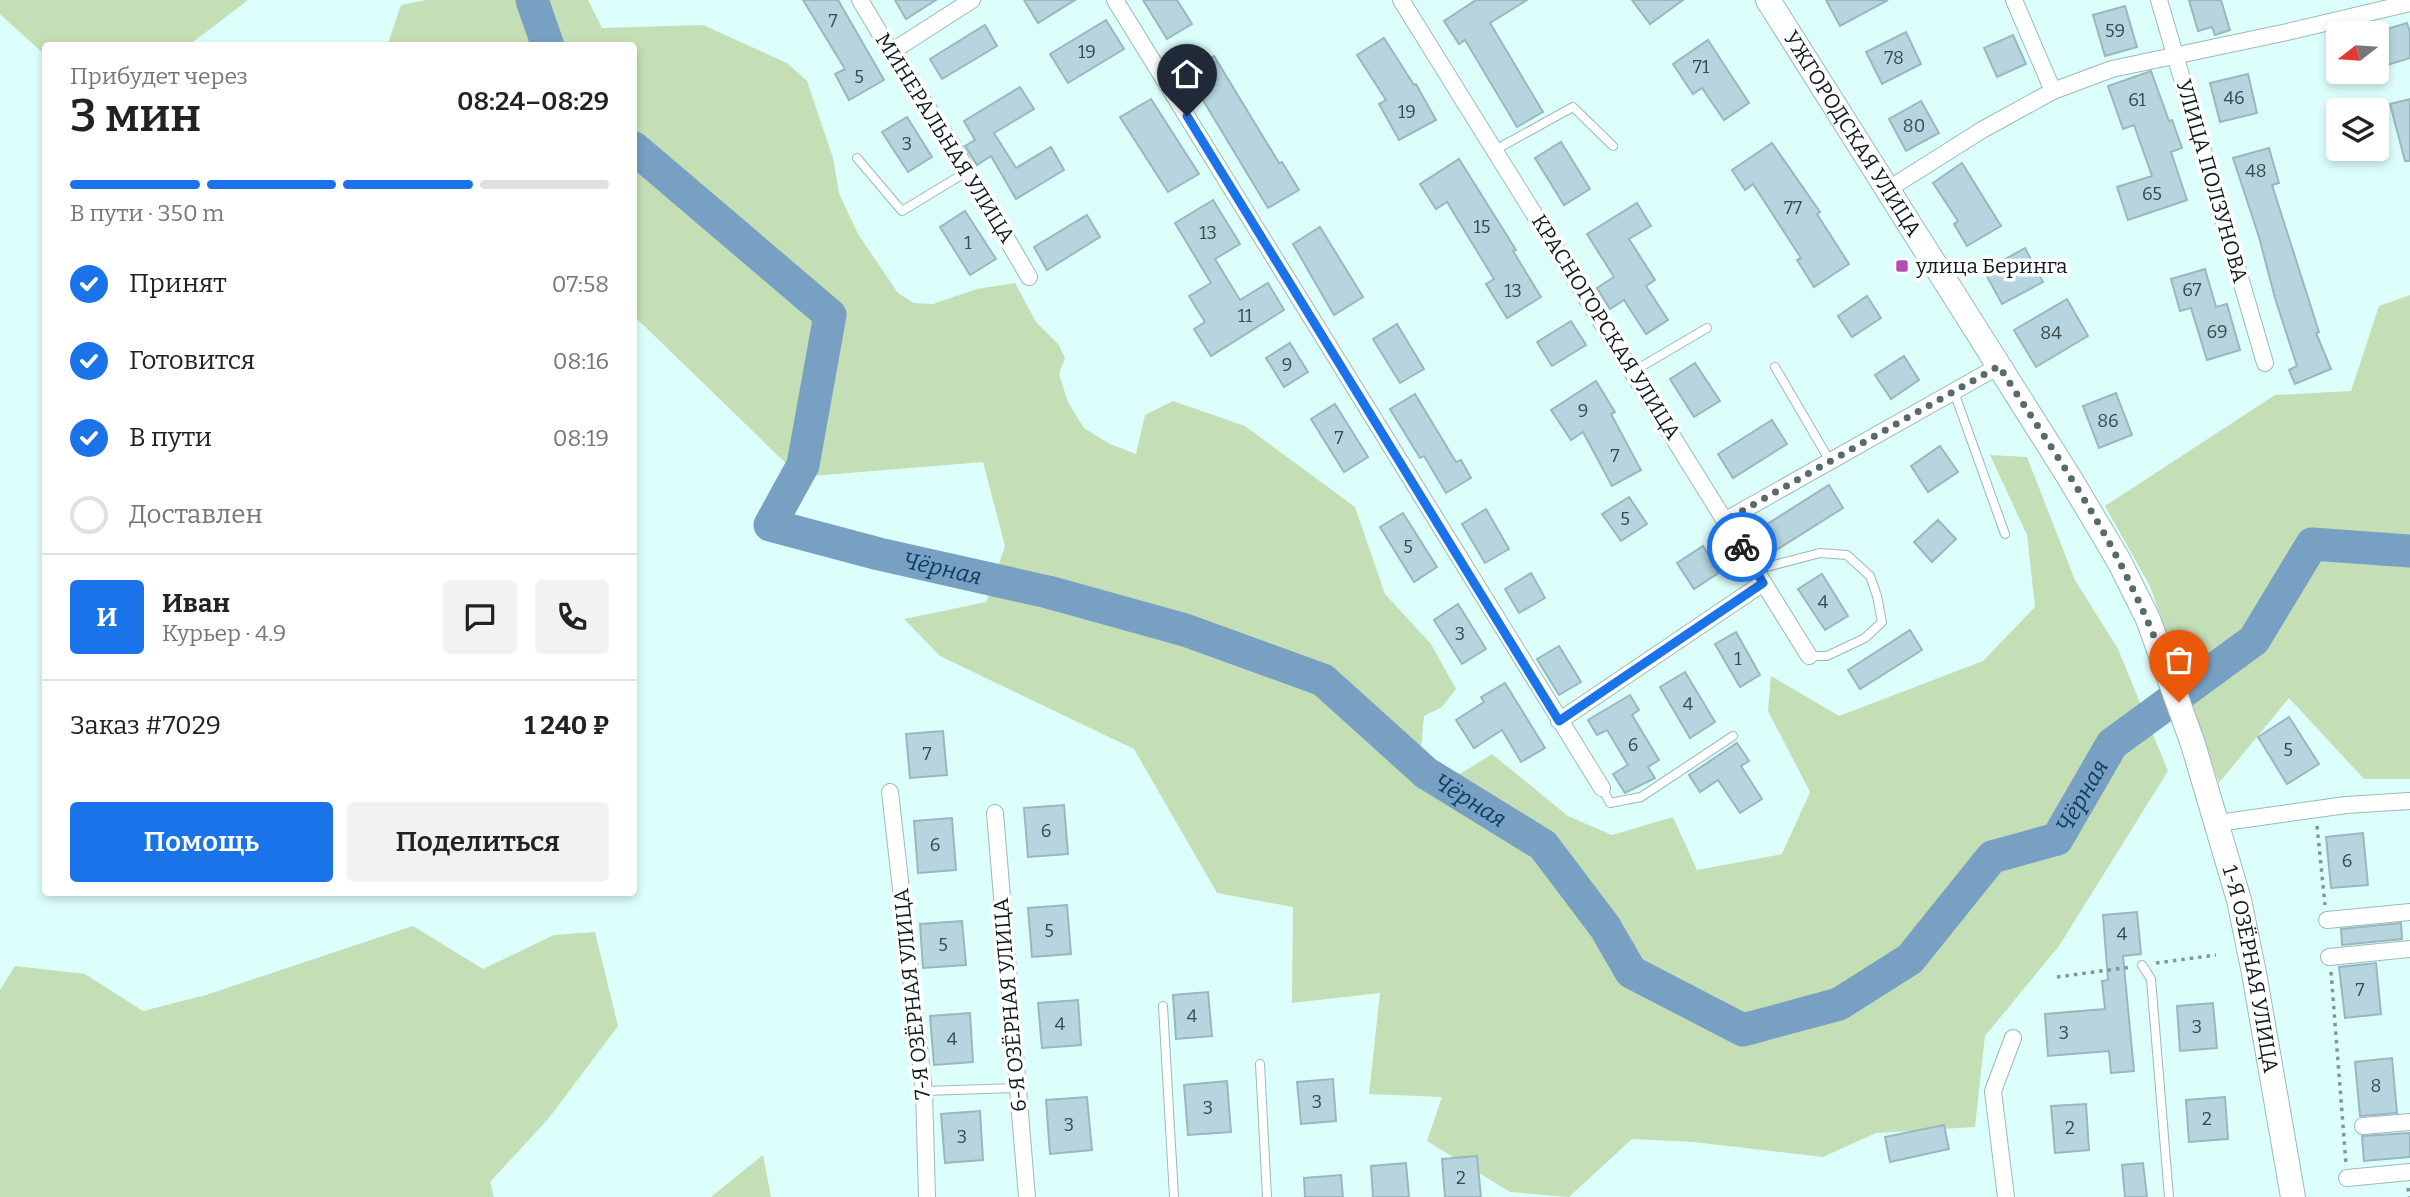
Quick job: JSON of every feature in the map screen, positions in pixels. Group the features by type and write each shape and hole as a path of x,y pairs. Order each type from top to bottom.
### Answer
{"main road":[{"name":"УЖГОРОДСКАЯ УЛИЦА","path":"1768,0 2069,477 2119,561 2148,620 2193,744"},
{"name":"1-Я ОЗЁРНАЯ УЛИЦА","path":"2193,744 2239,900 2293,1197"}],"street":[{"name":"МИНЕРАЛЬНАЯ УЛИЦА","path":"860,0 968,171 1029,277"},
{"path":"891,52 972,0"},
{"path":"1115,0 1602,788"},
{"name":"КРАСНОГОРСКАЯ УЛИЦА","path":"1401,0 1809,656"},
{"path":"2014,0 2053,91"},
{"name":"УЛИЦА ПОЛЗУНОВА","path":"2159,0 2265,363"},
{"path":"1887,191 1983,130 2053,91 2112,69 2410,3"},
{"path":"1726,520 1999,366"},
{"path":"1559,721 1759,577"},
{"name":"7-Я ОЗЁРНАЯ УЛИЦА","path":"890,792 924,1091 927,1197"},
{"path":"2218,822 2315,809 2410,801"},
{"name":"6-Я ОЗЁРНАЯ УЛИЦА","path":"995,814 1027,1197"},
{"path":"2327,920 2410,912"},
{"path":"2329,957 2410,949"},
{"path":"2006,1197 1993,1091 2013,1038"},
{"path":"2363,1126 2410,1122"},
{"path":"2347,1178 2410,1172"}],"lane":[{"path":"1495,150 1573,107 1613,146"},
{"path":"857,158 902,211 968,171"},
{"path":"1634,372 1707,328"},
{"path":"1775,367 1830,461"},
{"path":"1954,391 2005,534"},
{"path":"1759,577 1820,553 1847,555 1870,576 1882,622 1865,638 1827,656 1809,656"},
{"path":"1602,788 1610,803 1641,797 1733,736"},
{"path":"2142,965 2151,979 2169,1197"},
{"path":"1163,1006 1174,1197"},
{"path":"1260,1064 1267,1197"},
{"path":"924,1091 1016,1088"}],"path":[{"path":"2315,809 2327,920"},
{"path":"2057,977 2216,955"},
{"path":"2329,957 2347,1178"}],"green space":[{"path":"0,0 248,0 193,42 42,42 42,52 0,14"},
{"path":"426,0 588,0 602,28 703,25 787,63 807,81 833,158 839,193 858,234 898,293 914,303 933,304 977,289 1015,283 1036,322 1059,345 1065,358 1059,374 1068,402 1084,428 1110,444 1136,454 1145,415 1173,401 1245,426 1355,507 1385,594 1431,644 1456,689 1442,707 1424,716 1420,760 1460,774 1492,754 1568,816 1612,835 1673,817 1697,870 1782,854 1810,792 1768,711 1771,676 1839,716 1983,661 2035,607 2027,535 1990,455 2027,457 2075,580 2118,649 2168,771 2059,946 1985,1036 1975,1127 1876,1133 1823,1157 1693,1142 1632,1139 1569,1197 1510,1192 1427,1141 1442,1097 1369,1094 1380,993 1292,1003 1293,907 1217,893 1134,749 940,656 904,619 986,602 1005,546 983,462 800,477 637,319 637,42 388,42 401,5"},
{"path":"2410,295 2410,779 2364,779 2289,698 2219,783 2150,586 2105,506 2275,395 2351,391 2379,306"},
{"path":"413,926 483,969 554,935 595,932 618,1026 549,1118 490,1182 494,1197 0,1197 0,990 15,966 85,974 143,1011 206,995"},
{"path":"763,1155 771,1197 711,1197"}],"building":[{"path":"803,0 838,0 884,80 849,100 835,74 845,69"},
{"path":"895,0 936,0 906,19"},
{"path":"1024,0 1075,0 1038,23"},
{"path":"1143,0 1177,0 1192,24 1167,39"},
{"path":"1476,0 1527,0 1490,23 1543,112 1517,127 1465,40 1459,44 1444,21"},
{"path":"1632,0 1683,0 1650,24"},
{"path":"1826,0 1888,0 1840,26"},
{"path":"2189,0 2221,0 2230,30 2215,35 2212,27 2198,31"},
{"path":"2125,6 2137,47 2105,56 2093,15"},
{"path":"1106,20 1124,49 1068,83 1050,54"},
{"path":"2407,23 2410,32 2410,58 2389,64 2389,28"},
{"path":"985,25 997,46 942,79 930,59"},
{"path":"1906,32 1921,64 1882,84 1866,52"},
{"path":"2013,35 2026,64 1997,77 1984,48"},
{"path":"1384,38 1414,85 1416,84 1436,120 1399,140 1379,104 1386,100 1357,55"},
{"path":"1708,40 1749,103 1724,120 1702,88 1693,94 1673,64"},
{"path":"1214,56 1279,163 1282,162 1299,190 1268,208 1186,72"},
{"path":"2151,71 2182,148 2171,152 2187,200 2128,220 2117,187 2152,176 2134,125 2123,129 2108,86"},
{"path":"2248,74 2257,113 2220,122 2210,83"},
{"path":"1020,87 1034,109 994,133 1016,168 1051,147 1064,170 1016,199 991,156 977,165 965,146 975,140 964,121"},
{"path":"1151,99 1199,174 1168,192 1120,117"},
{"path":"2410,99 2410,161 2405,161 2390,104"},
{"path":"1921,101 1939,133 1906,151 1889,119"},
{"path":"907,117 932,157 908,172 882,132"},
{"path":"1561,142 1590,189 1564,205 1535,158"},
{"path":"1772,143 1820,212 1817,214 1849,264 1814,287 1797,260 1801,258 1753,184 1745,190 1732,170"},
{"path":"2269,148 2279,183 2272,185 2319,332 2316,333 2331,369 2295,384 2289,370 2297,366 2233,158"},
{"path":"1459,159 1516,250 1513,251 1541,297 1507,318 1486,284 1494,279 1447,202 1436,209 1420,184"},
{"path":"1962,163 2001,226 1967,246 1954,224 1958,221 1933,183"},
{"path":"1213,200 1240,244 1215,259 1240,300 1268,283 1284,310 1211,356 1194,329 1205,322 1189,296 1211,283 1175,223"},
{"path":"1637,203 1651,226 1629,239 1655,280 1646,286 1668,320 1646,334 1624,300 1610,309 1597,288 1614,277 1587,234"},
{"path":"965,211 996,259 970,275 940,227"},
{"path":"1087,215 1100,237 1047,270 1034,247"},
{"path":"1320,227 1363,297 1334,315 1293,244"},
{"path":"2025,248 2043,282 2002,304 1984,271"},
{"path":"2205,269 2216,307 2227,304 2240,350 2207,360 2191,308 2180,311 2171,279"},
{"path":"1867,296 1881,318 1852,337 1838,316"},
{"path":"2067,299 2088,336 2036,367 2014,330"},
{"path":"1571,321 1586,345 1552,366 1537,342"},
{"path":"1397,324 1424,369 1400,383 1373,339"},
{"path":"1290,343 1308,372 1284,387 1266,358"},
{"path":"1904,356 1919,380 1891,399 1875,375"},
{"path":"1695,363 1720,401 1694,417 1670,379"},
{"path":"1596,381 1615,412 1611,414 1641,470 1612,486 1583,432 1571,440 1551,410"},
{"path":"2116,393 2132,435 2099,448 2083,406"},
{"path":"1415,394 1456,462 1461,460 1471,478 1446,493 1424,456 1420,458 1390,409"},
{"path":"1335,404 1368,457 1344,472 1311,419"},
{"path":"1772,420 1787,444 1733,478 1718,454"},
{"path":"1940,446 1958,472 1928,492 1911,466"},
{"path":"1829,485 1843,508 1767,556 1753,533"},
{"path":"1629,497 1647,524 1621,541 1602,514"},
{"path":"1486,509 1509,549 1485,563 1462,524"},
{"path":"1403,513 1437,567 1414,582 1380,527"},
{"path":"1938,520 1956,539 1932,562 1914,542"},
{"path":"1703,546 1720,572 1694,589 1677,563"},
{"path":"1531,573 1545,598 1519,613 1505,589"},
{"path":"1822,574 1848,616 1825,630 1798,589"},
{"path":"1458,604 1486,649 1462,664 1434,620"},
{"path":"1910,630 1922,650 1860,689 1848,670"},
{"path":"1736,632 1760,675 1740,687 1715,644"},
{"path":"1559,646 1581,682 1559,695 1537,659"},
{"path":"1685,672 1715,722 1690,738 1660,687"},
{"path":"1505,683 1545,748 1521,762 1502,730 1474,748 1456,720 1484,702 1481,697"},
{"path":"1630,695 1639,710 1632,715 1659,760 1648,767 1655,778 1625,793 1613,774 1628,765 1607,730 1597,735 1588,720"},
{"path":"2289,717 2319,764 2287,784 2258,737"},
{"path":"943,731 947,775 910,778 906,734"},
{"path":"1737,743 1749,761 1741,766 1762,799 1740,813 1718,780 1700,792 1689,775"},
{"path":"1064,805 1068,854 1028,857 1024,808"},
{"path":"952,818 956,870 918,873 914,821"},
{"path":"2363,833 2368,885 2331,888 2326,837"},
{"path":"1067,905 1071,954 1032,957 1028,908"},
{"path":"2137,912 2141,954 2123,956 2134,1071 2111,1073 2109,1051 2048,1056 2045,1014 2105,1009 2102,981 2108,980 2103,915"},
{"path":"962,921 966,965 923,968 920,924"},
{"path":"2401,923 2402,939 2342,945 2341,929"},
{"path":"2376,963 2381,1014 2345,1018 2339,967"},
{"path":"1208,992 1212,1036 1176,1039 1173,995"},
{"path":"1078,1000 1081,1045 1042,1048 1038,1003"},
{"path":"2213,1003 2217,1048 2180,1051 2177,1006"},
{"path":"970,1013 973,1062 934,1065 930,1016"},
{"path":"2392,1058 2397,1113 2360,1116 2355,1062"},
{"path":"1333,1079 1336,1121 1301,1124 1297,1082"},
{"path":"1227,1081 1231,1132 1188,1135 1184,1085"},
{"path":"1087,1097 1092,1150 1050,1154 1046,1100"},
{"path":"2225,1097 2228,1139 2189,1142 2186,1100"},
{"path":"2086,1104 2089,1150 2055,1153 2051,1106"},
{"path":"980,1111 983,1160 945,1163 941,1114"},
{"path":"1944,1125 1949,1149 1890,1162 1885,1137"},
{"path":"2410,1133 2410,1157 2364,1161 2362,1136"},
{"path":"1477,1156 1481,1197 1445,1197 1442,1159"},
{"path":"1406,1163 1409,1197 1373,1197 1371,1166"},
{"path":"2143,1163 2147,1197 2125,1197 2122,1165"},
{"path":"1341,1175 1343,1197 1305,1197 1304,1178"}],"waterway":[{"name":"Чёрная","path":"532,0 547,42"},
{"name":"Чёрная","path":"637,151 830,315 803,465 770,525 879,554 1048,592 1185,630 1323,680 1426,773 1543,845 1605,927 1631,972 1743,1030 1839,1004 1910,959 1992,857 2057,839 2112,744 2254,640 2312,544 2410,551"}],"way so far":[{"path":"1742,547 1726,520 1999,366 2119,561 2148,620 2179,702"}],"place":[{"name":"улица Беринга","path":"1902,266"}],"route":[{"path":"1187,116 1559,721 1763,583 1742,547"}]}
